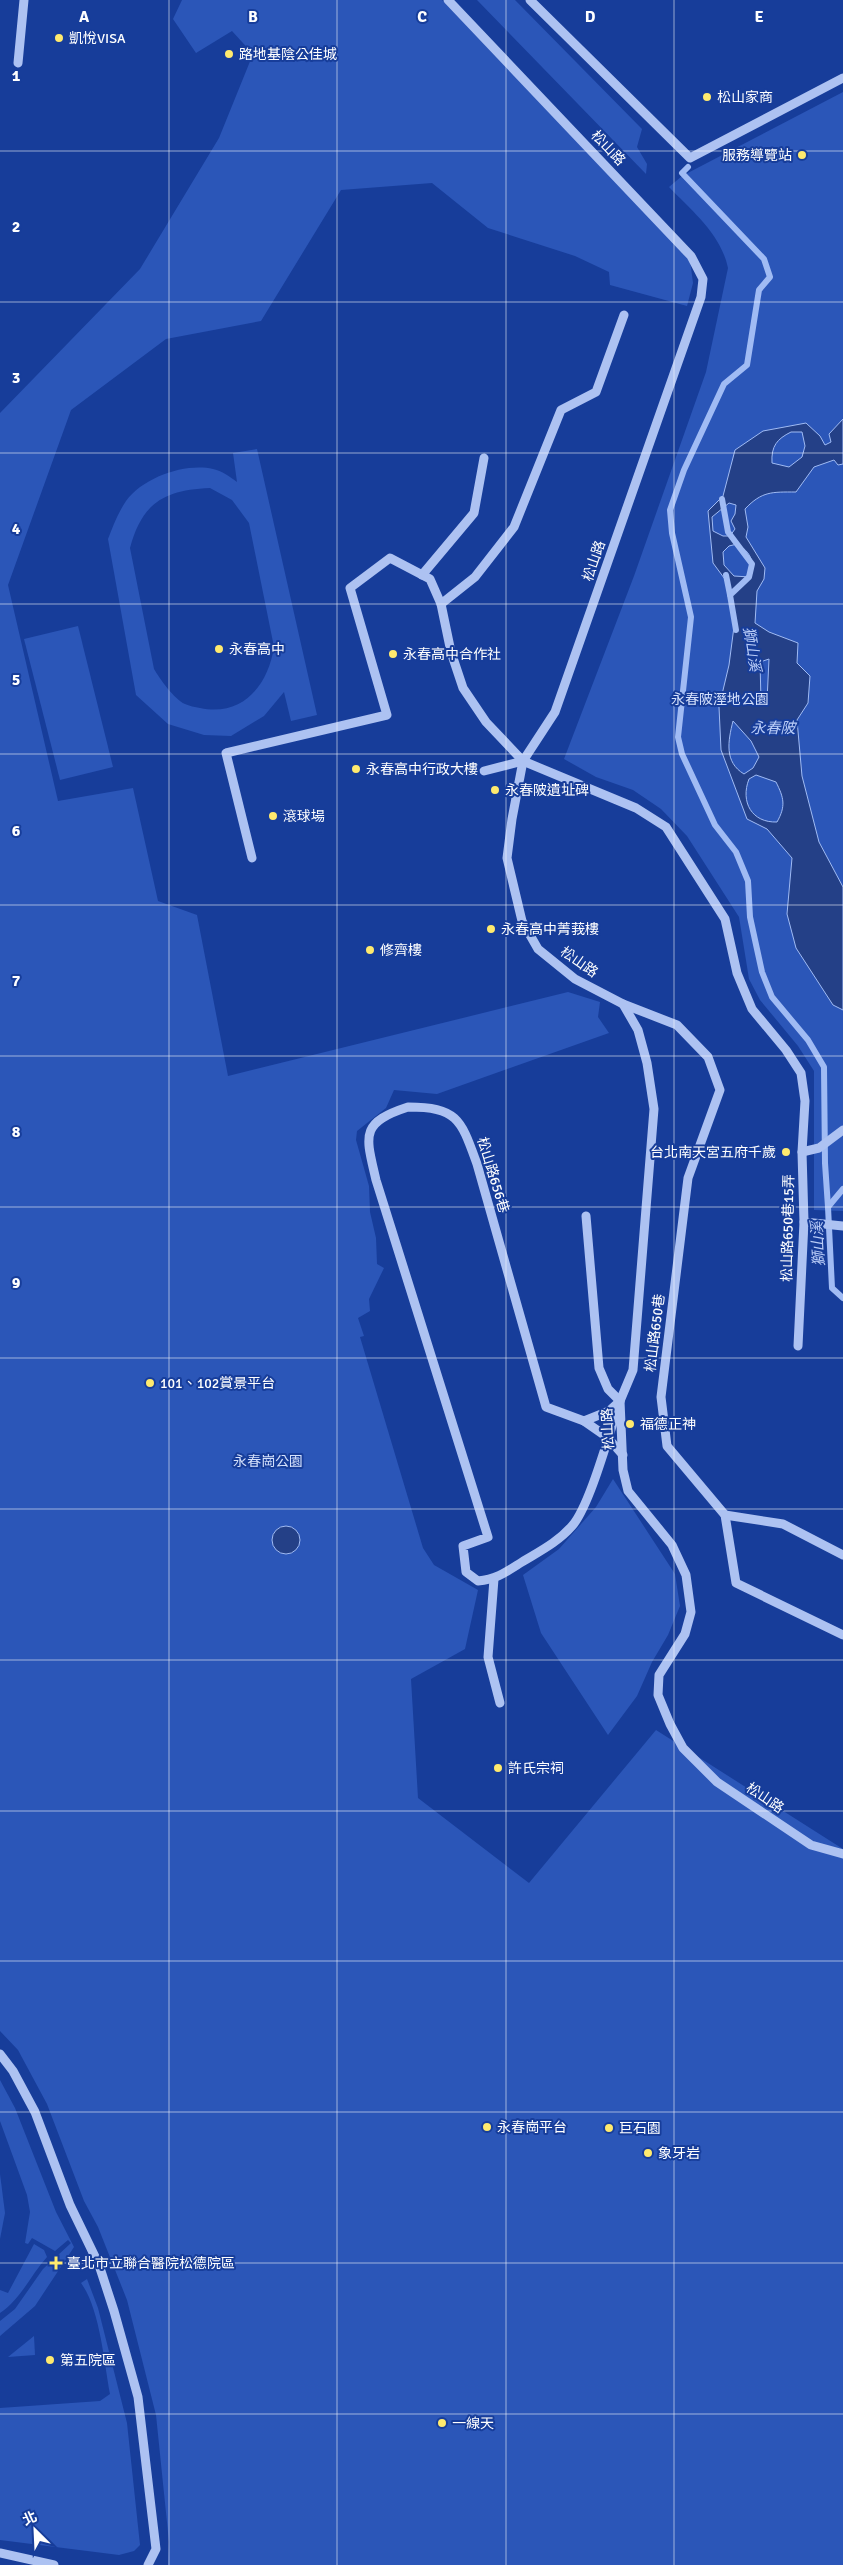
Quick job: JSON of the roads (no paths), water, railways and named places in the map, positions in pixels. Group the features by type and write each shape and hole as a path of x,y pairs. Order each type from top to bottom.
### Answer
{"street":[{"path":"18,63 24,0"},
{"name":"松山路","path":"448,0 691,256 704,279 701,297 555,712 523,761 507,858 522,921 538,949 575,979 622,1004 638,1030 648,1063 654,1109 634,1370 620,1401 623,1455 628,1491 672,1545 686,1575 691,1612 685,1634 659,1675 658,1695 682,1748 717,1782 811,1845 843,1854"},
{"path":"530,0 690,158 843,78"},
{"path":"441,604 475,577 514,527 561,410 596,392 624,316"},
{"path":"422,575 474,513 484,458"},
{"path":"252,858 226,753 387,715 350,588 390,558 430,579 441,604 452,652 463,688 486,722 523,761 484,771"},
{"name":"松山路650巷15弄","path":"523,761 636,808 666,827 725,919 737,974 752,1009 786,1050 801,1074 805,1101 802,1152 804,1222 798,1346"},
{"name":"松山路650巷","path":"622,1004 677,1025 708,1057 720,1090 688,1178 661,1397 667,1446 725,1515"},
{"name":"松山路656巷","path":"494,1579 478,1581 466,1572 463,1546 488,1537 376,1180 368,1145 370,1130 383,1115 408,1107 429,1107 453,1115 465,1131 477,1164 546,1407 584,1421"},
{"path":"802,1152 819,1148 843,1130"},
{"path":"586,1216 599,1368 608,1389 620,1401"},
{"path":"804,1222 840,1226"},
{"path":"584,1421 609,1411 620,1401"},
{"path":"500,1703 488,1658 494,1579 508,1573 541,1552 573,1525 591,1485 620,1401"},
{"path":"584,1421 607,1437 623,1455"},
{"path":"843,1554 783,1524 725,1515 736,1583 843,1635"},
{"path":"0,2054 13,2071 35,2112 70,2205 99,2264 114,2311 138,2397 156,2549 148,2565"},
{"path":"0,2553 54,2565"}],"water":[{"name":"永春陂","path":"843,419 843,464 838,465 834,460 814,467 796,492 780,492 762,496 745,509 748,527 746,537 765,568 764,579 757,591 755,623 769,632 798,643 797,663 810,676 808,703 797,720 802,776 819,842 843,887 843,1010 833,1005 796,948 787,914 792,858 767,829 747,819 721,750 719,707 729,665 735,619 730,586 713,563 708,511 723,496 735,450 763,431 806,423 820,436 825,445 831,442 829,434","holes":["791,432 802,432 805,446 802,457 789,467 772,463 774,448 779,440","729,503 736,505 735,514 731,521 735,529 730,536 723,536 713,531 712,517","737,544 746,550 752,562 750,577 734,576 724,565 723,552 729,546","769,659 767,701 761,701 760,662","733,721 751,741 759,757 753,768 744,774 730,757 730,736","756,775 776,782 783,802 782,811 777,822 761,819 750,810 746,796 749,779"]},
{"path":"286,1526 296,1530 300,1540 296,1550 286,1554 276,1550 272,1540 276,1530"}],"waterway":[{"path":"688,167 682,173 764,259 770,277 759,290 747,365 724,384 684,470 670,510 672,533 691,617 678,737 682,754 715,825 736,852 748,881 750,917 762,972 772,997 808,1040 824,1067 825,1163 828,1207"},
{"name":"獅山溪","path":"722,499 728,532 752,564 749,577 730,595 736,630"},
{"name":"獅山溪","path":"726,575 730,595"},
{"name":"獅山溪","path":"843,1189 828,1207 832,1288 843,1298"}],"place":[{"name":"凱悅VISA","path":"59,38"},
{"name":"路地基陰公佳城","path":"229,54"},
{"name":"松山家商","path":"707,97"},
{"name":"服務導覽站","path":"802,155"},
{"name":"永春高中","path":"219,649"},
{"name":"永春高中合作社","path":"393,654"},
{"name":"永春高中行政大樓","path":"356,769"},
{"name":"永春陂遺址碑","path":"495,790"},
{"name":"滾球場","path":"273,816"},
{"name":"永春高中菁莪樓","path":"491,929"},
{"name":"修齊樓","path":"370,950"},
{"name":"台北南天宮五府千歲","path":"786,1152"},
{"name":"101、102賞景平台","path":"150,1383"},
{"name":"福德正神","path":"630,1424"},
{"name":"許氏宗祠","path":"498,1768"},
{"name":"永春崗平台","path":"487,2127"},
{"name":"巨石園","path":"609,2128"},
{"name":"象牙岩","path":"648,2153"},
{"name":"臺北市立聯合醫院松德院區","path":"56,2263"},
{"name":"第五院區","path":"50,2360"},
{"name":"一線天","path":"442,2423"}],"park label":[{"name":"永春陂溼地公園","path":"720,699"},
{"name":"永春崗公園","path":"268,1461"}]}
